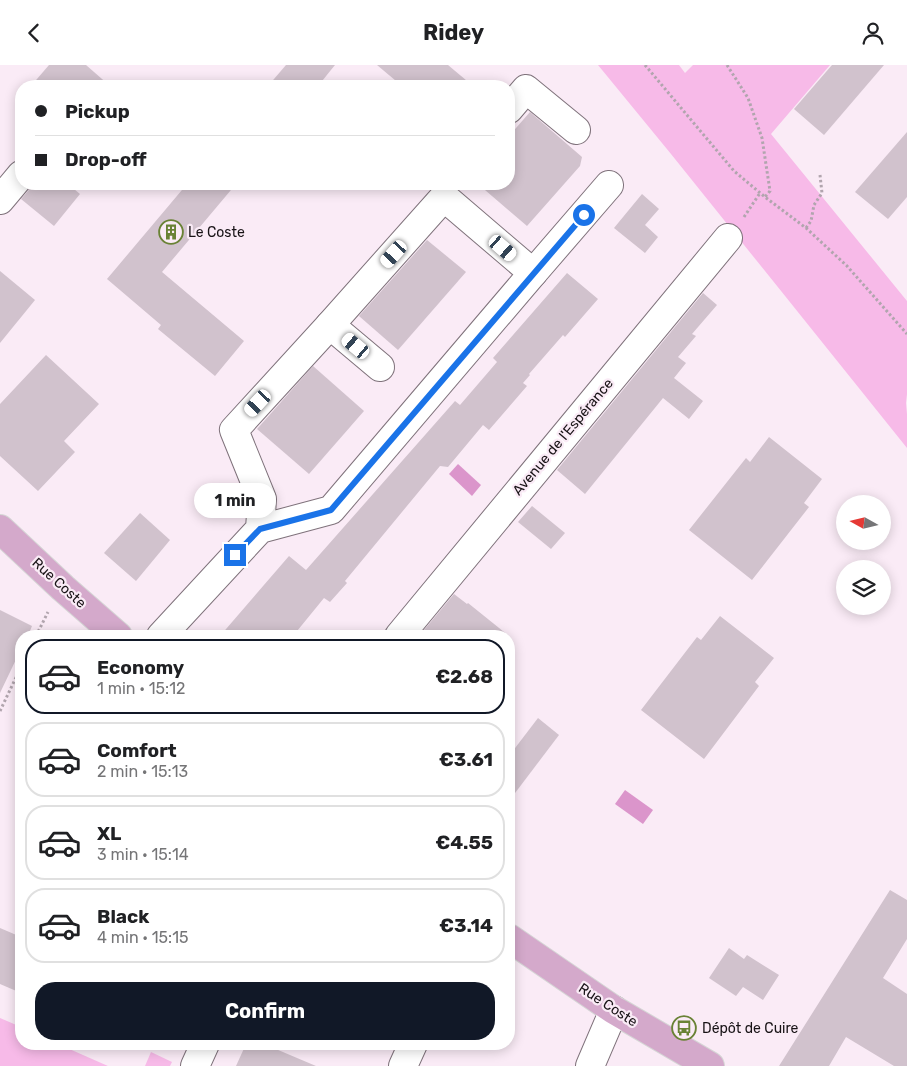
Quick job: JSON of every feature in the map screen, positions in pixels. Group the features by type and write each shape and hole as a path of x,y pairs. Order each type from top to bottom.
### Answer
{"main road":[{"name":"Rue Coste","path":"0,529 63,589 111,630"},
{"name":"Rue Coste","path":"515,942 614,1010 710,1066"}],"street":[{"path":"515,102 526,89 576,130"},
{"path":"0,200 15,182"},
{"path":"167,630 260,529 331,510 609,185"},
{"path":"260,529 262,499 234,430 330,325 447,190 532,273"},
{"name":"Avenue de l'Espérance","path":"404,630 728,237"},
{"path":"330,325 380,367"},
{"path":"590,1066 614,1010"},
{"path":"195,1066 202,1050"},
{"path":"403,1066 410,1050"}],"path":[{"path":"646,65 734,171 806,228 847,266 907,334"},
{"path":"727,65 748,98 762,137 770,191 765,197"},
{"path":"806,228 811,221 814,205 822,193 820,175"},
{"path":"0,711 15,680"}],"shaded area":[{"path":"598,65 679,65 685,73 693,65 830,65 771,134 907,301 907,448 671,154"},
{"path":"458,464 481,485 472,496 449,474"},
{"path":"625,790 653,810 643,824 615,804"},
{"path":"0,1018 15,1024 15,1050 72,1050 108,1066 0,1066"},
{"path":"151,1052 172,1062 170,1066 145,1066"}],"building":[{"path":"49,65 86,65 103,80 36,80"},
{"path":"286,65 335,65 323,80 273,80"},
{"path":"377,65 448,65 466,80 395,80"},
{"path":"832,65 884,65 824,135 794,109"},
{"path":"530,112 582,157 580,166 527,226 485,190 515,190 515,129"},
{"path":"907,132 907,197 888,219 855,192"},
{"path":"29,190 75,190 80,194 54,226 21,199"},
{"path":"182,190 231,190 162,272 244,341 215,376 158,329 161,325 107,279"},
{"path":"642,194 659,209 645,225 658,237 645,253 614,228"},
{"path":"427,240 466,272 398,350 359,316"},
{"path":"0,271 35,300 0,343"},
{"path":"567,273 598,299 529,374 523,383 527,386 489,430 483,425 448,467 440,466 345,581 347,583 330,602 324,598 298,630 225,630 289,556 306,570 455,401 460,405 497,362 493,358"},
{"path":"703,293 717,305 692,334 696,336 678,357 686,363 674,378 703,401 689,419 663,398 585,494 557,470"},
{"path":"46,355 99,404 64,441 75,452 38,491 0,456 0,404"},
{"path":"313,366 364,411 309,474 257,429"},
{"path":"769,437 822,479 804,503 809,507 752,580 689,530 746,458 750,462"},
{"path":"532,506 565,533 551,549 518,522"},
{"path":"140,513 170,540 136,581 104,553"},
{"path":"454,594 502,630 424,630"},
{"path":"0,610 32,626 30,630 15,630 15,662 0,693"},
{"path":"720,616 774,658 755,682 759,686 704,759 641,710 697,637 701,640"},
{"path":"538,718 559,735 515,793 515,748"},
{"path":"890,890 907,900 907,939 883,978 907,994 907,1066 894,1066 846,1037 829,1066 779,1066"},
{"path":"0,928 15,934 15,990 0,984"},
{"path":"729,948 744,959 747,955 779,975 763,1000 743,987 736,996 709,978"},
{"path":"243,1050 278,1050 316,1066 236,1066"}],"place":[{"name":"Le Coste","path":"171,232"},
{"name":"Dépôt de Cuire","path":"684,1028"}],"route":[{"path":"235,555 260,529 331,510 584,215"}]}
